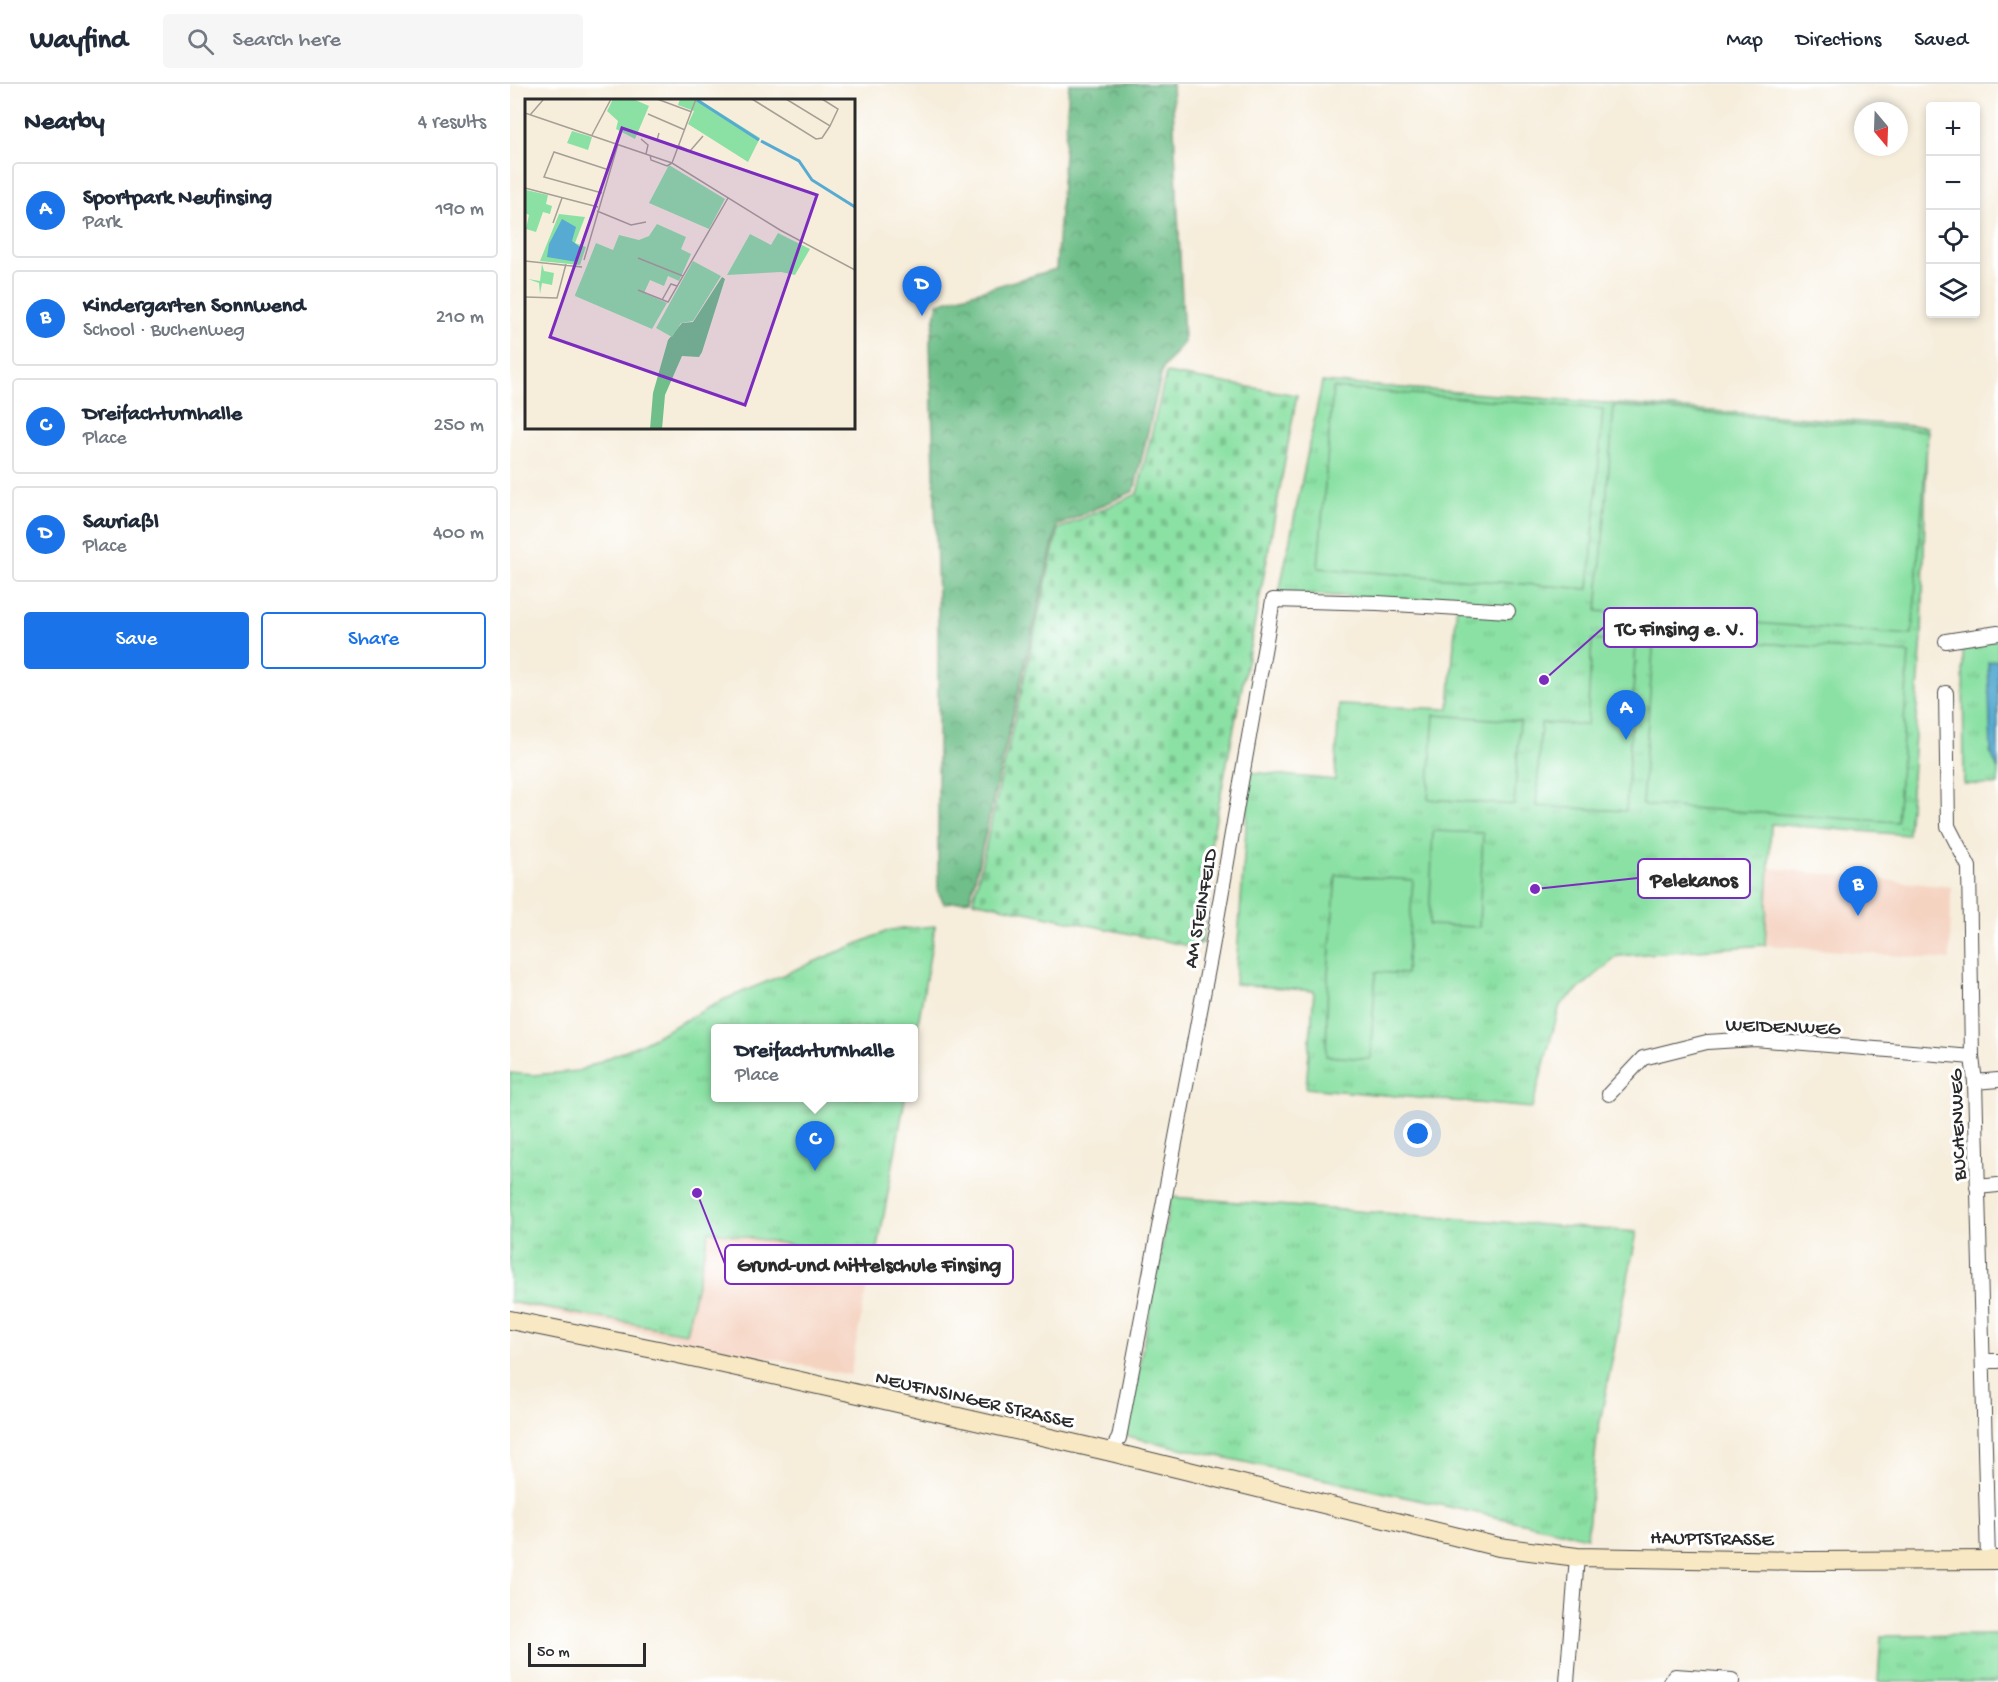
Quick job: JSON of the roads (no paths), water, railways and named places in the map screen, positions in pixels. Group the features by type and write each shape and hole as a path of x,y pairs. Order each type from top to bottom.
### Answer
{"street":[{"name":"AM STEINFELD","path":"1111,1452 1119,1438 1211,953 1273,600 1378,603 1508,611"},
{"path":"1946,641 1998,633"},
{"name":"BUCHENWEG","path":"1946,693 1948,826 1969,867 1972,1057 1975,1082 1983,1361 1993,1560"},
{"name":"WEIDENWEG","path":"1610,1094 1643,1058 1707,1042 1755,1039 1972,1057"},
{"path":"1975,1082 1998,1080"},
{"path":"1977,1187 1998,1185"},
{"name":"NEUFINSINGER STRASSE","path":"510,1320 690,1356 1111,1452 1427,1531"},
{"path":"1983,1361 1998,1361"},
{"name":"HAUPTSTRASSE","path":"1427,1531 1498,1546 1577,1557 1808,1561 1993,1560"},
{"path":"1567,1682 1577,1557"},
{"path":"1670,1682 1675,1676 1732,1680 1732,1682"}],"water":[{"path":"1998,660 1998,770 1991,753 1988,662"}],"place":[{"name":"Sauriaßl","path":"922,316"},
{"name":"TC Finsing e. V.","path":"1544,680"},
{"name":"Sportpark Neufinsing","path":"1626,740"},
{"name":"Pelekanos","path":"1535,889"},
{"name":"Kindergarten Sonnwend","path":"1858,916"},
{"name":"Dreifachturnhalle","path":"815,1171"},
{"name":"Grund-und Mittelschule Finsing","path":"697,1193"}]}
